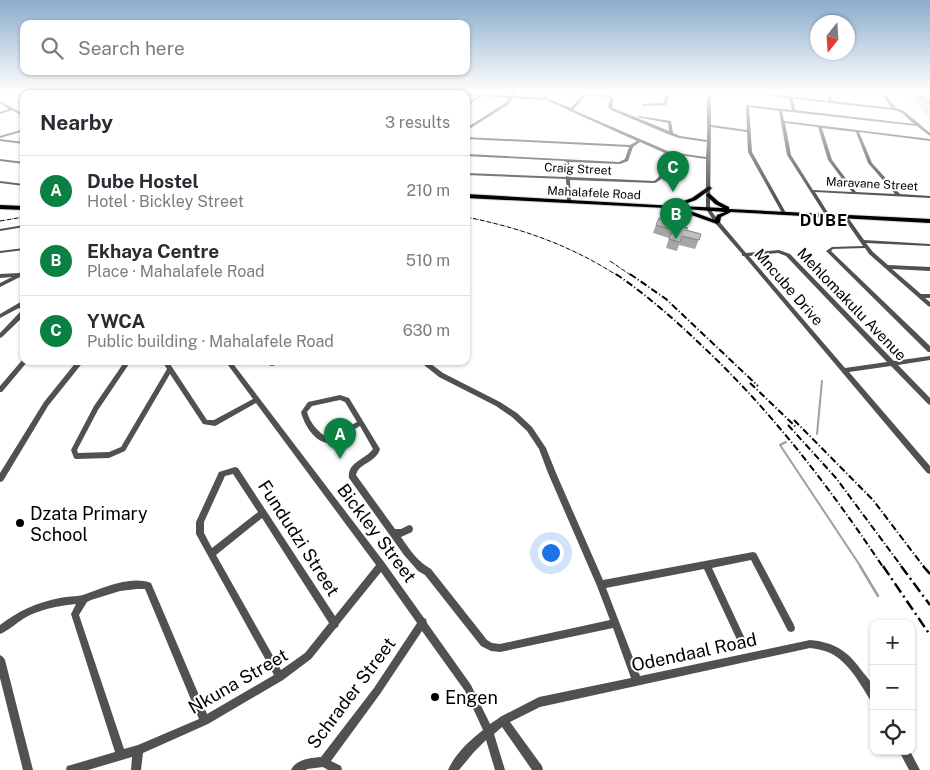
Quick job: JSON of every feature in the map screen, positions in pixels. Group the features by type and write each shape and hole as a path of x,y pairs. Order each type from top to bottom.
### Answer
{"main road":[{"path":"671,207 694,199 709,188"},
{"path":"709,195 720,205 741,211"},
{"name":"Mahalafele Road","path":"470,196 930,221"},
{"path":"0,207 20,208"},
{"path":"671,207 717,220 723,214 741,211"}],"street":[{"path":"609,127 669,153 709,158"},
{"path":"655,127 671,134 709,142"},
{"path":"670,127 671,134"},
{"path":"708,209 709,127"},
{"path":"718,127 748,130"},
{"path":"748,127 750,152 784,213"},
{"path":"784,127 790,155 828,216"},
{"path":"855,194 830,160 820,127 930,140"},
{"path":"920,127 930,135"},
{"path":"0,138 20,131"},
{"path":"857,131 870,163 898,196"},
{"path":"0,138 20,142"},
{"path":"470,138 631,146 640,141"},
{"path":"470,155 623,162 627,160 631,146"},
{"name":"Craig Street","path":"470,174 657,181 665,169 669,153"},
{"path":"0,160 20,163"},
{"path":"567,160 569,202"},
{"path":"0,182 20,185"},
{"name":"Maravane Street","path":"813,191 930,197"},
{"name":"Mncube Drive","path":"708,209 930,471"},
{"path":"845,216 865,247 930,305"},
{"path":"0,230 20,227"},
{"path":"862,241 930,245"},
{"path":"865,247 832,248 828,251 930,350"},
{"path":"0,252 20,250"},
{"name":"Mehlomakulu Avenue","path":"747,255 779,251 788,255 930,402"},
{"path":"888,267 930,270"},
{"path":"0,276 20,274"},
{"path":"0,285 20,275"},
{"path":"920,296 930,296"},
{"path":"0,316 20,305"},
{"path":"0,336 20,316"},
{"path":"844,370 930,358"},
{"path":"0,390 22,365"},
{"path":"1,476 46,404 78,365"},
{"path":"125,365 96,408 73,452 78,456 109,455 123,449 170,369"},
{"path":"168,365 205,422 215,422 256,400"},
{"name":"Bickley Street","path":"231,365 382,564 468,688 488,731 500,770"},
{"path":"427,365 442,377 496,401 516,415 547,455 637,680"},
{"path":"360,423 328,441 322,439 304,417 304,412 310,404 343,398 347,400 376,446 377,451 355,466 352,476 413,559 429,569 479,638 491,648 500,648 615,623"},
{"name":"Fundudzi Street","path":"212,553 200,534 200,522 222,474 235,470 336,624"},
{"path":"263,514 212,553 280,677"},
{"path":"395,533 402,533 409,529"},
{"path":"601,586 753,556 792,628"},
{"name":"Nkuna Street","path":"72,770 138,750 205,721 280,677 308,656 336,624 382,564"},
{"path":"706,565 742,640"},
{"path":"0,630 27,611 42,604 84,599 145,584 148,586 205,721"},
{"path":"84,599 75,614 121,754"},
{"name":"Schrader Street","path":"296,770 306,764 324,762 377,692 424,622"},
{"name":"Odendaal Road","path":"453,770 464,753 488,731 503,720 539,702 814,644 840,653 854,665 870,691"},
{"path":"0,660 28,770"},
{"path":"503,720 538,770"},
{"path":"136,770 138,750"},
{"path":"906,755 915,770"},
{"path":"324,762 337,770"}],"building":[{"path":"659,218 665,220 664,222 688,228 686,230 701,234 699,240 682,236 680,242 669,239 673,230 656,225"}],"waterway":[{"path":"817,434 822,381"},
{"path":"786,442 780,445 861,567"},
{"path":"860,566 878,596"}],"railway":[{"path":"0,221 20,218"},
{"path":"470,218 506,226 545,239 582,255 618,276"},
{"path":"610,261 632,276"},
{"path":"616,274 678,324 750,394 819,477 883,567"},
{"path":"630,274 666,299 758,386"},
{"path":"750,383 797,428"},
{"path":"794,420 873,500 924,567"},
{"path":"788,425 836,478 902,567"},
{"path":"883,566 930,635"},
{"path":"901,566 930,605"},
{"path":"923,566 930,574"}],"place":[{"name":"YWCA","path":"673,192"},
{"name":"Ekhaya Centre","path":"676,239"},
{"name":"Dube Hostel","path":"340,459"},
{"name":"Dzata Primary School","path":"20,523"},
{"name":"Engen","path":"435,697"}],"district":[{"name":"DUBE","path":"824,220"}]}
